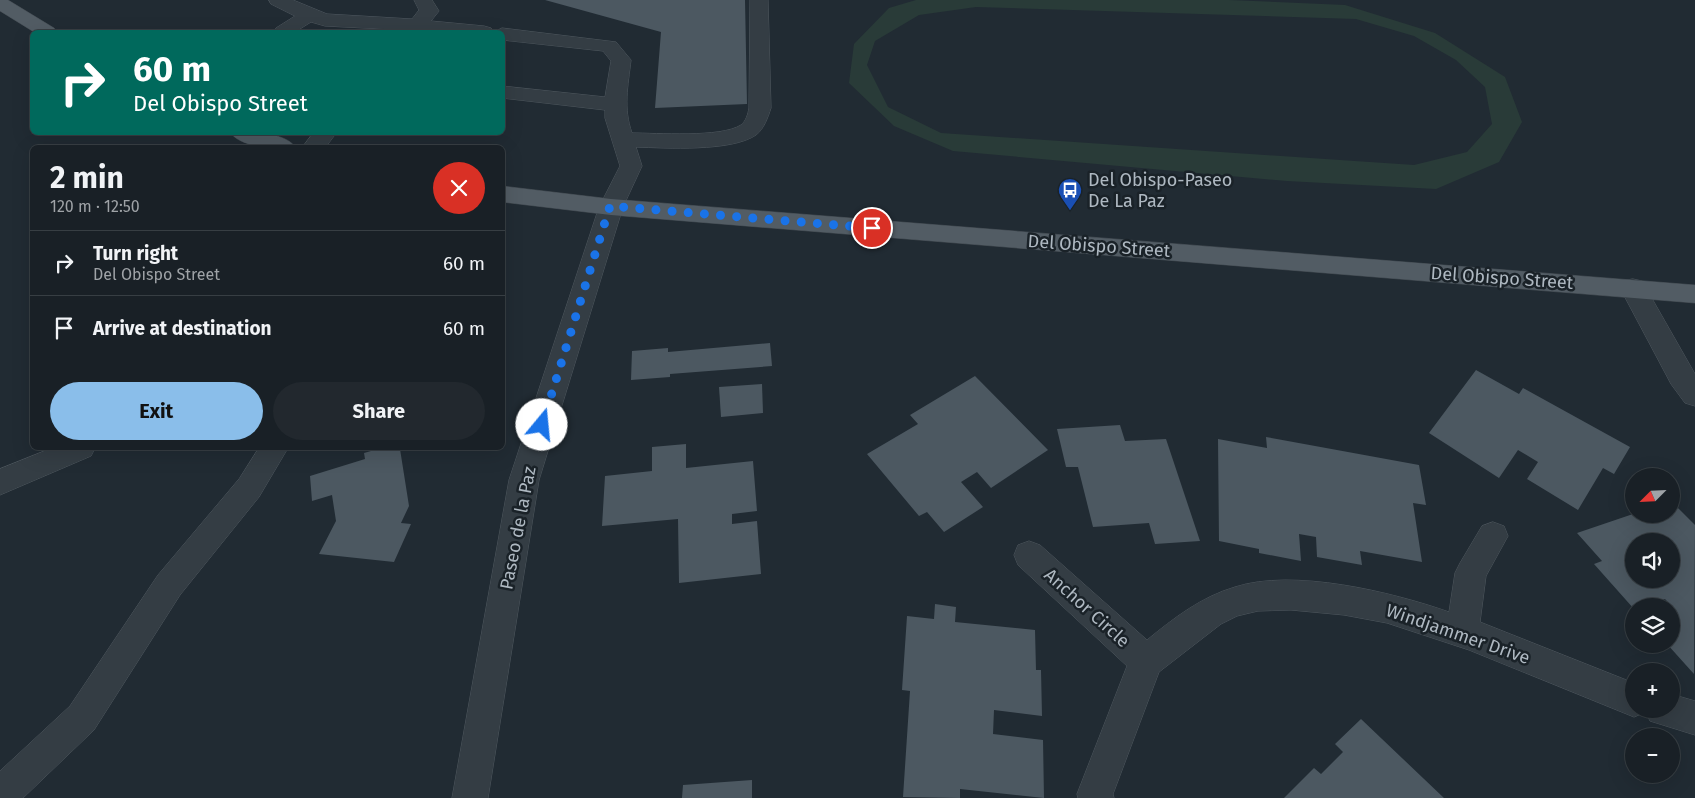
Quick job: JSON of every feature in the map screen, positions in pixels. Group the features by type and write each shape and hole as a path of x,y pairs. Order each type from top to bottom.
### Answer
{"main road":[{"path":"0,3 44,30"},
{"path":"249,135 277,145"},
{"name":"Del Obispo Street","path":"505,194 610,206 1695,294"}],"street":[{"path":"278,0 309,15 325,20 420,17 475,30"},
{"path":"623,140 724,138 748,130 757,121 760,108 759,0"},
{"path":"286,30 309,15"},
{"path":"505,34 609,46 621,60 615,105 505,92"},
{"name":"Paseo de la Paz","path":"470,798 524,480 610,206 631,166 615,105"},
{"path":"315,145 324,135"},
{"path":"1633,288 1681,376 1695,395"},
{"path":"0,482 76,450"},
{"path":"0,789 10,786 82,718 169,585 248,488 273,450"},
{"path":"1462,631 1471,573 1493,536"},
{"name":"Anchor Circle","path":"1029,555 1146,661"},
{"name":"Windjammer Drive","path":"1146,661 1204,616 1232,603 1260,595 1335,598 1384,607 1462,631 1625,696"},
{"path":"1096,798 1095,794 1146,661"},
{"path":"1680,714 1695,718"}],"green space":[{"path":"916,0 1229,0 1345,5 1435,33 1505,77 1522,122 1499,162 1436,189 1287,181 953,151 894,126 849,83 854,44 889,8","holes":["976,7 1356,19 1414,36 1456,60 1485,87 1492,124 1467,152 1414,165 941,133 888,107 867,65 875,41 919,15"]}],"building":[{"path":"545,0 745,0 747,104 655,108 661,32"},
{"path":"770,343 772,366 670,374 670,377 631,380 632,351 668,348 668,352"},
{"path":"1476,370 1519,394 1523,388 1630,447 1614,474 1603,468 1578,510 1527,479 1538,462 1518,450 1499,478 1429,433"},
{"path":"975,376 1048,450 991,488 977,472 961,482 983,507 944,532 927,512 919,516 867,454 918,424 910,415"},
{"path":"762,384 763,413 721,417 719,387"},
{"path":"1120,425 1125,441 1166,439 1200,541 1155,544 1149,523 1093,527 1078,467 1066,467 1057,429"},
{"path":"1266,437 1419,465 1426,505 1413,503 1422,562 1360,551 1362,565 1317,557 1316,537 1299,534 1301,561 1259,553 1259,549 1219,541 1218,439 1267,448"},
{"path":"686,444 686,468 753,461 757,511 732,514 732,524 757,521 761,574 679,583 678,519 602,526 605,476 652,471 652,447"},
{"path":"400,450 409,506 401,523 411,524 394,562 319,554 336,521 332,495 312,501 310,476 365,459 364,453"},
{"path":"1680,510 1695,525 1694,674 1675,653 1680,653 1680,598 1625,599 1594,564 1602,561 1577,533 1625,517 1625,523 1680,523"},
{"path":"935,604 956,607 955,622 1035,630 1036,670 1041,670 1042,716 994,710 993,734 1043,740 1044,798 960,789 960,798 903,797 910,691 902,690 907,616 934,619"},
{"path":"1361,719 1444,798 1284,798 1314,768 1321,774 1343,752 1335,744"},
{"path":"752,780 752,798 682,798 683,785"}],"place":[{"name":"Del Obispo-Paseo De La Paz","path":"1070,211"}],"route":[{"path":"542,425 610,206 872,228"}]}
